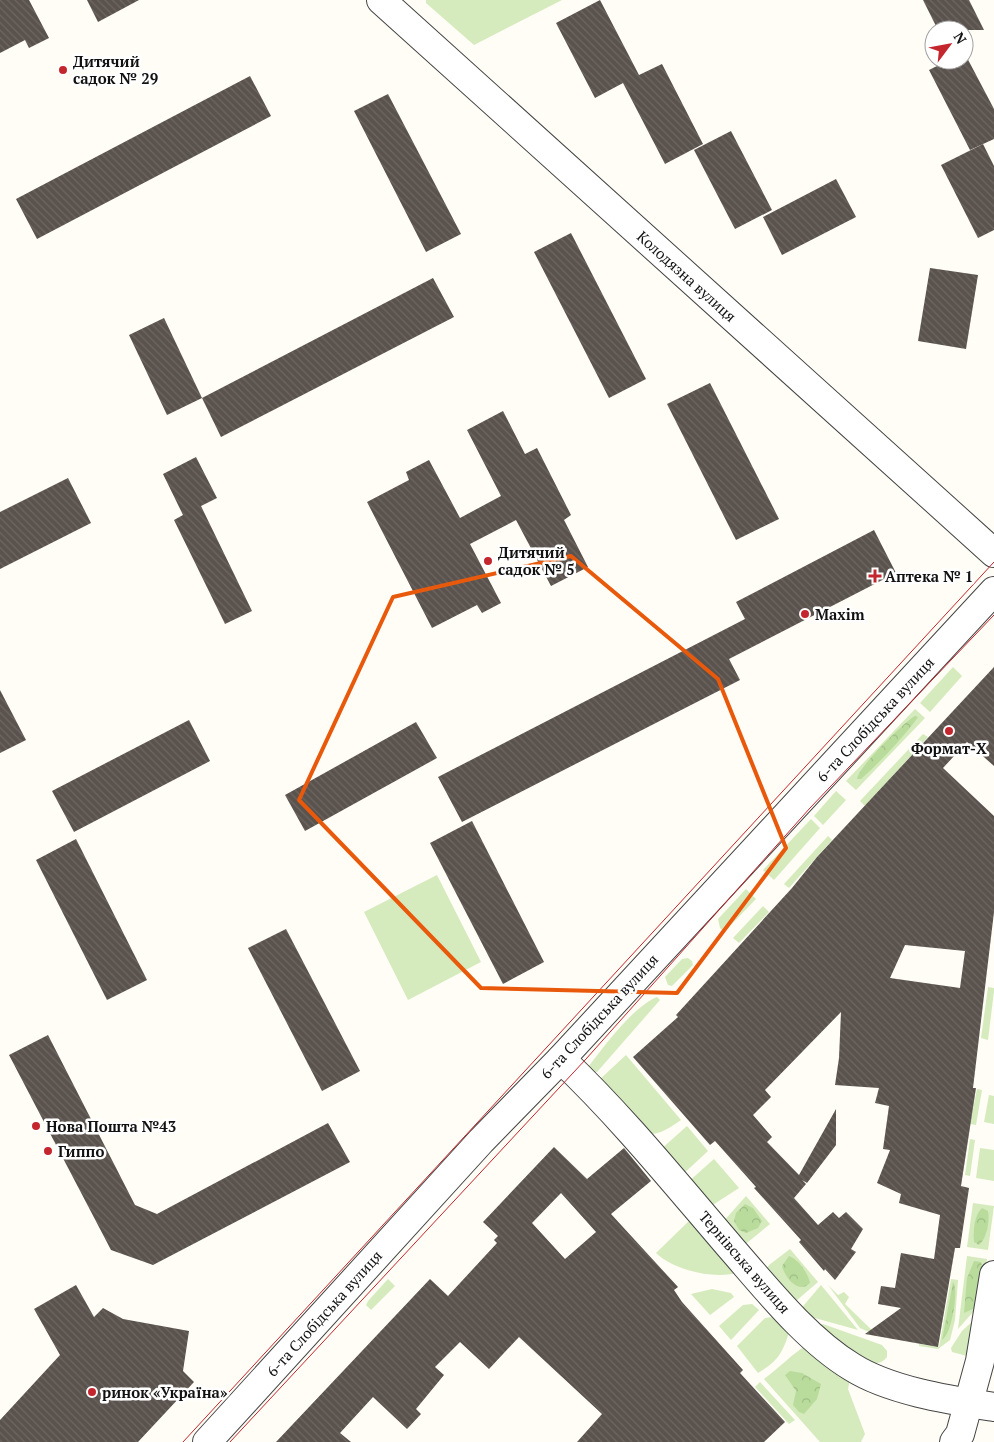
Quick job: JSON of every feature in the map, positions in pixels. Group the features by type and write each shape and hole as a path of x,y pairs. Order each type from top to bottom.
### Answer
{"street":[{"name":"Колодязна вулиця","path":"381,0 994,553"},
{"name":"6-та Слобідська вулиця","path":"206,1442 481,1141 561,1059 994,591"},
{"name":"Тернівська вулиця","path":"561,1059 648,1152 788,1312 825,1346 852,1367 875,1379 982,1405"},
{"path":"954,1442 982,1405 980,1361 994,1275"}],"highlighted area":[{"path":"571,556 718,679 786,848 677,993 481,988 299,800 393,597"}],"green space":[{"path":"426,0 562,0 474,45 426,3"},
{"path":"953,667 962,676 930,712 920,703"},
{"path":"915,709 925,718 856,790 846,781"},
{"path":"915,716 918,717 890,751 861,779 857,779 859,773 873,755 892,735"},
{"path":"923,734 928,737 865,806 860,801"},
{"path":"836,791 846,800 823,825 814,816"},
{"path":"811,819 820,828 774,880 763,870"},
{"path":"828,836 832,840 789,888 784,884"},
{"path":"437,875 481,962 408,1000 364,912"},
{"path":"746,889 756,899 724,932 720,928 718,919"},
{"path":"763,906 769,912 739,943 733,938"},
{"path":"688,958 692,961 693,965 672,986 668,985 665,977 682,959"},
{"path":"988,987 994,988 994,991 988,1040 981,1038"},
{"path":"657,997 660,1000 597,1072 592,1073 589,1066 611,1038 638,1009"},
{"path":"626,1055 681,1120 659,1133 644,1134 598,1081"},
{"path":"977,1089 982,1090 976,1125 970,1124"},
{"path":"989,1095 994,1096 994,1124 984,1122"},
{"path":"687,1126 708,1151 681,1176 659,1151"},
{"path":"970,1139 975,1140 970,1176 965,1175"},
{"path":"980,1148 994,1150 994,1181 976,1178"},
{"path":"714,1159 739,1188 708,1208 687,1183"},
{"path":"746,1196 770,1224 742,1247 722,1223"},
{"path":"973,1203 994,1206 988,1250 967,1247"},
{"path":"745,1204 753,1208 762,1221 758,1228 746,1233 739,1230 734,1221 736,1213"},
{"path":"982,1208 988,1211 989,1220 986,1234 979,1245 974,1242 974,1229 977,1215"},
{"path":"692,1218 740,1272 719,1275 696,1272 674,1265 656,1253"},
{"path":"790,1249 818,1282 796,1301 764,1272 769,1265"},
{"path":"789,1256 796,1260 805,1271 810,1283 806,1286 801,1287 793,1284 786,1275 782,1266"},
{"path":"967,1256 987,1259 981,1303 958,1329"},
{"path":"974,1261 981,1262 982,1266 977,1302 973,1309 964,1313 967,1278"},
{"path":"388,1279 395,1286 371,1310 366,1305 368,1301"},
{"path":"951,1279 958,1280 955,1320 950,1340 938,1349 919,1346 919,1344 939,1347"},
{"path":"953,1282 955,1286 954,1311 949,1329 942,1340"},
{"path":"821,1285 858,1330 804,1315 799,1311"},
{"path":"828,1285 838,1295 844,1292 849,1297 845,1304 878,1336 860,1328"},
{"path":"712,1289 731,1293 734,1297 710,1315 691,1294"},
{"path":"752,1304 759,1310 731,1340 719,1326 743,1305"},
{"path":"780,1316 791,1327 786,1342 776,1359 758,1373 737,1346 765,1318"},
{"path":"976,1318 967,1356 952,1352 951,1348 962,1331"},
{"path":"823,1324 882,1345 887,1351 887,1357 880,1362 871,1363 861,1360 841,1347 816,1326"},
{"path":"808,1344 850,1379 848,1389 865,1434 861,1442 820,1442 764,1379"},
{"path":"790,1371 802,1373 821,1384 817,1399 804,1414 799,1412 793,1405 796,1391 785,1375"},
{"path":"760,1382 795,1420 789,1424 755,1387"}],"building":[{"path":"0,0 29,0 49,38 29,48 25,40 0,53"},
{"path":"87,0 139,0 98,22"},
{"path":"600,0 639,75 662,64 703,144 665,164 623,83 595,98 556,23"},
{"path":"923,0 969,0 984,30 974,30 974,20 933,20"},
{"path":"929,70 973,70 994,109 994,139 970,150"},
{"path":"250,76 271,116 37,239 16,199"},
{"path":"388,94 461,234 426,252 354,111"},
{"path":"731,131 772,210 735,229 694,150"},
{"path":"983,144 994,166 994,230 978,238 941,165"},
{"path":"836,179 856,217 782,255 763,217"},
{"path":"571,233 646,379 609,398 534,252"},
{"path":"930,268 978,275 966,349 918,341"},
{"path":"433,278 454,317 221,437 202,398"},
{"path":"164,318 202,398 167,415 129,335"},
{"path":"710,383 779,519 736,540 667,404"},
{"path":"503,411 525,454 537,448 571,515 564,520 588,567 551,586 516,520 470,544 501,603 482,613 477,605 432,628 367,502 409,480 406,472 429,460 460,518 501,496 467,430"},
{"path":"196,457 217,498 201,506 252,611 225,624 174,520 183,515 163,474"},
{"path":"68,478 91,523 0,569 0,512"},
{"path":"874,530 896,573 729,659 740,680 462,822 438,777 745,619 736,602"},
{"path":"994,667 994,766 967,742 943,768 994,816 994,912 973,1088 976,1088 961,1186 969,1188 960,1248 955,1248 938,1347 865,1334 901,1308 878,1304 881,1286 895,1288 901,1253 934,1259 940,1215 899,1203 901,1194 877,1183 890,1150 883,1149 889,1106 875,1103 879,1088 835,1085 839,1058 841,1012 765,1090 771,1097 753,1115 772,1137 767,1142 799,1175 836,1109 836,1145 807,1183 802,1180 806,1184 794,1198 818,1225 833,1212 839,1218 846,1212 863,1229 851,1249 856,1252 835,1280 825,1269 824,1271 799,1242 801,1240 715,1141 710,1145 633,1057 678,1017 676,1015 792,888 817,857","holes":["905,945 965,951 960,988 890,978"]},
{"path":"0,690 26,740 0,753"},
{"path":"189,720 210,761 74,832 52,791"},
{"path":"416,722 437,758 305,831 285,795"},
{"path":"472,821 544,962 503,984 430,843"},
{"path":"76,839 147,980 107,1000 36,860"},
{"path":"286,929 360,1071 322,1091 248,948"},
{"path":"48,1035 135,1205 157,1214 328,1123 350,1162 153,1265 111,1250 9,1055"},
{"path":"554,1147 587,1179 624,1148 651,1181 611,1214 678,1287 674,1290 682,1302 743,1370 740,1373 785,1422 764,1442 577,1442 602,1414 519,1337 489,1369 460,1342 435,1367 444,1375 416,1409 421,1414 407,1429 373,1397 340,1433 351,1442 276,1442 430,1279 448,1296 497,1243 494,1240 498,1236 483,1222","holes":["561,1193 596,1232 565,1259 532,1223"]},
{"name":"ринок «Україна»","path":"76,1285 94,1317 103,1308 123,1319 189,1331 183,1371 194,1382 138,1442 0,1442 0,1420 60,1355 34,1309"}],"tram line":[{"path":"183,1442 994,562"},
{"path":"230,1442 586,1059 810,808 994,615"}],"place":[{"name":"Дитячий садок № 29","path":"63,70"},
{"name":"Дитячий садок № 5","path":"488,561"},
{"name":"Аптека № 1","path":"875,576"},
{"name":"Maxim","path":"805,614"},
{"name":"Формат-X","path":"949,731"},
{"name":"Нова Пошта №43","path":"36,1126"},
{"name":"Гиппо","path":"48,1151"},
{"name":"ринок «Україна»","path":"92,1392"}]}
